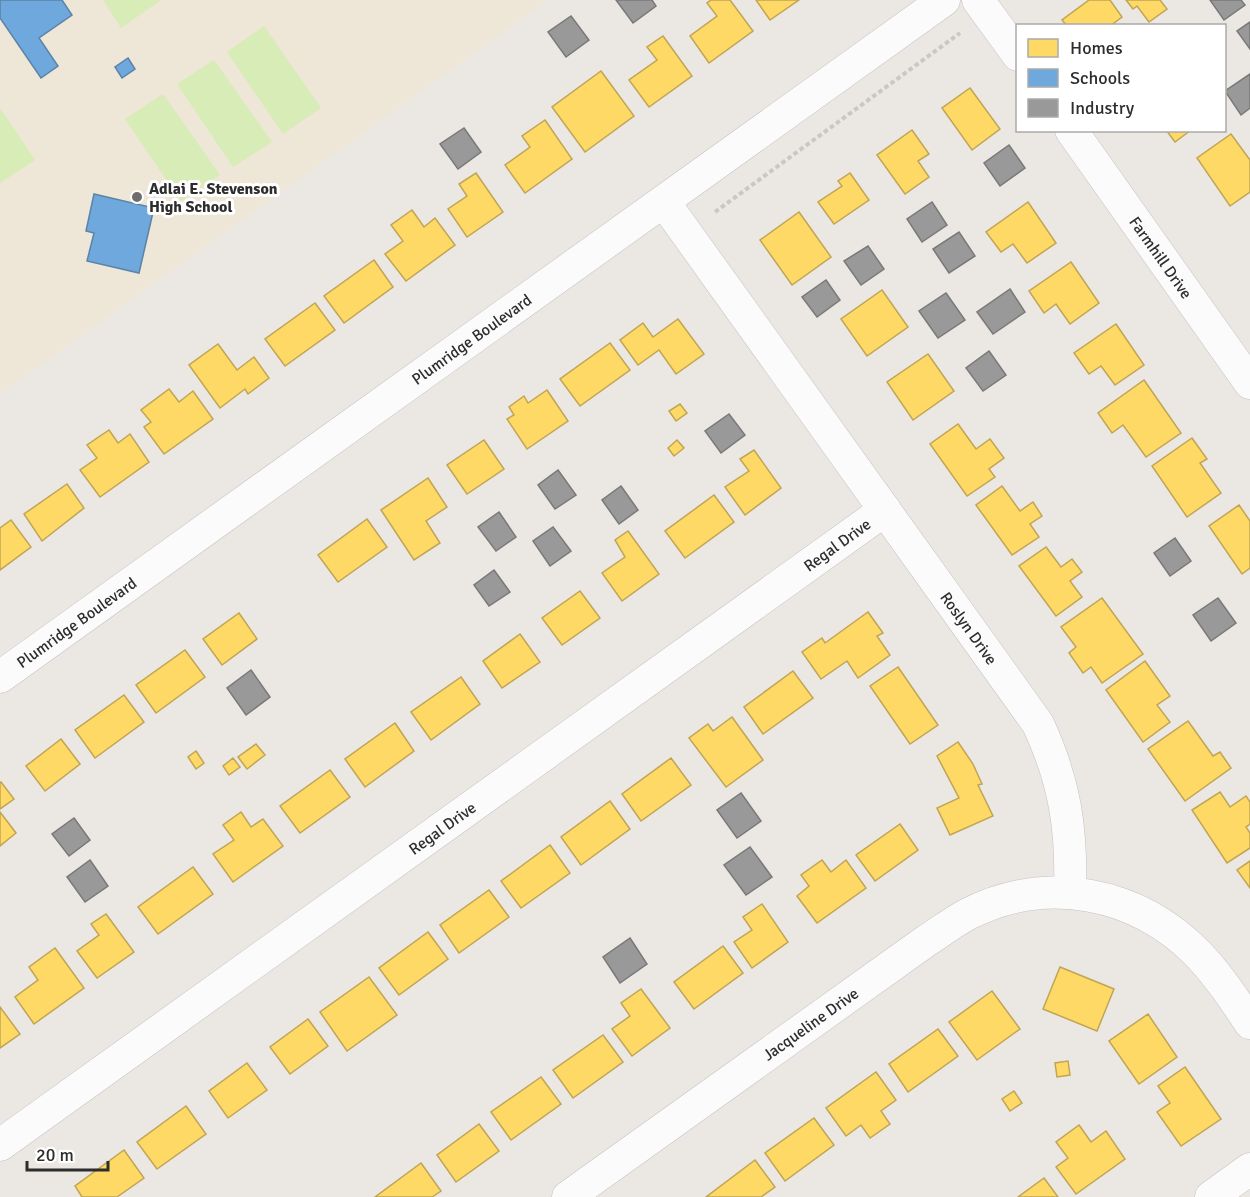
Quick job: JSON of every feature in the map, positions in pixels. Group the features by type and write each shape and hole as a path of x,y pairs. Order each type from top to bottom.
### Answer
{"street":[{"name":"Plumridge Boulevard","path":"0,676 944,0"},
{"path":"978,0 1016,54"},
{"name":"Farmhill Drive","path":"1072,132 1250,383"},
{"name":"Roslyn Drive","path":"664,202 1038,724 1052,753 1066,801 1071,833 1070,893"},
{"name":"Regal Drive","path":"0,1145 885,510"},
{"name":"Jacqueline Drive","path":"568,1197 926,941 969,914 1009,898 1037,893 1070,893"},
{"path":"1070,893 1115,900 1147,915 1173,932 1218,976 1250,1023"},
{"path":"1211,1197 1250,1169"}],"path":[{"path":"715,212 960,33"}],"shaded area":[{"name":"Adlai E. Stevenson High School","path":"0,0 548,0 0,394"}],"green space":[{"path":"103,0 161,0 121,28"},
{"path":"264,26 321,108 283,134 227,52"},
{"path":"214,60 272,142 233,167 177,84"},
{"path":"163,94 220,175 181,201 125,119"},
{"path":"0,108 35,160 0,183"}],"building: Homes":[{"path":"711,0 730,0 753,31 709,63 690,36 717,16 707,3"},
{"path":"756,0 799,0 770,20"},
{"path":"1089,0 1110,0 1122,17 1113,24 1065,24 1062,20"},
{"path":"1126,0 1160,0 1167,9 1149,22 1137,6 1133,9"},
{"path":"663,36 692,76 649,107 629,80 657,60 647,47"},
{"path":"601,71 634,116 585,152 552,107"},
{"path":"970,88 1000,129 972,150 942,108"},
{"path":"545,120 572,159 525,193 505,165 530,147 522,136"},
{"path":"912,130 929,154 918,161 929,177 905,194 877,155"},
{"path":"1168,132 1188,132 1175,142"},
{"path":"1231,134 1250,160 1250,192 1230,206 1197,158"},
{"path":"476,173 503,212 467,237 448,209 467,196 459,184"},
{"path":"850,173 869,200 834,224 818,202 842,186 838,181"},
{"path":"1028,202 1056,243 1027,263 1013,244 1001,252 986,232"},
{"path":"412,210 424,227 435,218 455,245 406,281 385,254 403,241 391,225"},
{"path":"799,212 831,257 792,285 760,240"},
{"path":"374,260 393,287 344,323 324,296"},
{"path":"1071,262 1099,303 1070,324 1056,304 1044,313 1029,291"},
{"path":"882,290 908,327 867,356 841,319"},
{"path":"315,303 335,330 285,366 265,339"},
{"path":"678,319 704,354 676,374 659,350 638,365 620,340 643,323 653,337"},
{"path":"1116,324 1144,365 1115,385 1101,366 1089,374 1074,353"},
{"path":"610,343 630,370 580,406 560,379"},
{"path":"218,344 237,370 254,357 269,378 248,394 245,389 220,408 189,365"},
{"path":"928,354 954,391 913,420 887,382"},
{"path":"1144,380 1181,433 1146,457 1123,425 1112,433 1098,413"},
{"path":"169,389 179,402 193,391 213,419 164,454 144,427 151,422 141,410"},
{"path":"547,390 568,421 527,449 507,419 514,415 509,407 524,396 528,403"},
{"path":"680,404 687,413 676,421 669,411"},
{"path":"958,424 976,449 990,439 1004,458 989,469 995,477 967,496 930,444"},
{"path":"109,430 118,443 130,434 149,462 100,497 80,470 97,458 87,445"},
{"path":"1192,438 1207,459 1200,463 1221,493 1187,517 1152,466"},
{"path":"484,440 504,469 467,494 447,465"},
{"path":"677,440 684,448 674,456 668,448"},
{"path":"754,450 781,488 745,515 725,487 749,471 740,459"},
{"path":"428,478 447,507 426,521 440,543 414,560 381,510"},
{"path":"67,484 84,508 42,541 24,514"},
{"path":"1002,486 1020,511 1033,502 1042,516 1030,524 1039,537 1012,555 976,505"},
{"path":"714,495 734,522 685,558 665,531"},
{"path":"1239,505 1250,521 1250,568 1242,574 1209,526"},
{"path":"367,519 387,547 338,582 318,555"},
{"path":"11,520 31,547 0,570 0,528"},
{"path":"628,531 659,574 622,601 602,573 625,557 615,540"},
{"path":"1046,547 1061,567 1072,559 1082,572 1070,581 1082,597 1056,616 1019,566"},
{"path":"580,591 600,618 562,645 542,618"},
{"path":"1102,598 1143,654 1102,683 1091,667 1083,673 1069,653 1076,647 1061,627"},
{"path":"868,612 883,633 877,636 890,655 858,678 847,661 821,679 802,652 822,638 825,643"},
{"path":"239,613 257,639 222,665 203,639"},
{"path":"520,634 540,662 502,688 483,661"},
{"path":"185,650 205,677 156,713 136,685"},
{"path":"1145,661 1170,696 1157,705 1170,722 1143,742 1106,690"},
{"path":"898,667 938,725 910,744 870,686"},
{"path":"793,671 813,698 763,734 744,707"},
{"path":"461,677 480,704 431,740 411,712"},
{"path":"124,695 144,722 95,758 75,730"},
{"path":"732,717 763,760 726,787 689,738 708,724 713,731"},
{"path":"1188,721 1213,756 1220,752 1231,768 1185,801 1148,749"},
{"path":"395,723 414,751 365,787 345,759"},
{"path":"61,739 80,764 45,791 26,766"},
{"path":"958,742 973,764 982,784 978,785 993,816 950,835 937,808 959,798 937,756"},
{"path":"256,744 265,755 247,769 238,757"},
{"path":"196,751 204,763 196,769 188,757"},
{"path":"233,758 240,767 229,775 223,766"},
{"path":"671,758 691,785 641,821 622,794"},
{"path":"330,770 350,797 300,833 280,806"},
{"path":"0,783 14,799 0,809"},
{"path":"1220,792 1230,807 1246,796 1250,802 1250,824 1246,827 1250,833 1250,848 1227,863 1192,810"},
{"path":"610,801 630,829 581,865 561,837"},
{"path":"0,812 16,833 0,846"},
{"path":"241,812 251,827 263,819 283,846 233,882 213,854 234,840 223,825"},
{"path":"900,824 918,850 875,881 856,855"},
{"path":"550,845 570,873 521,908 501,881"},
{"path":"822,860 831,872 846,860 866,888 817,923 797,896 809,886 801,875"},
{"path":"1250,861 1250,888 1237,870"},
{"path":"193,867 213,894 158,934 138,907"},
{"path":"489,890 509,917 459,953 440,925"},
{"path":"762,904 788,942 752,968 734,942 752,930 743,917"},
{"path":"106,914 134,952 97,978 77,951 99,935 91,924"},
{"path":"428,932 448,959 399,995 379,968"},
{"path":"723,946 743,973 694,1009 674,982"},
{"path":"55,948 84,988 34,1024 15,997 38,980 29,967"},
{"path":"1060,967 1114,989 1097,1031 1043,1009"},
{"path":"369,977 397,1015 347,1051 320,1012"},
{"path":"641,989 670,1028 632,1056 612,1029 630,1016 621,1003"},
{"path":"992,991 1020,1029 977,1060 949,1022"},
{"path":"0,1007 20,1034 0,1048"},
{"path":"1148,1014 1177,1057 1139,1084 1109,1041"},
{"path":"308,1019 328,1046 290,1074 270,1047"},
{"path":"938,1029 958,1056 908,1092 889,1064"},
{"path":"603,1035 623,1062 573,1098 553,1070"},
{"path":"1068,1061 1070,1075 1057,1077 1055,1063"},
{"path":"247,1063 267,1090 228,1118 209,1091"},
{"path":"1185,1067 1221,1119 1181,1146 1157,1112 1170,1103 1158,1086"},
{"path":"876,1072 896,1100 881,1111 890,1124 870,1138 861,1125 846,1136 826,1108"},
{"path":"541,1077 561,1104 511,1140 491,1112"},
{"path":"1014,1091 1022,1103 1010,1111 1002,1099"},
{"path":"186,1106 206,1134 157,1169 137,1142"},
{"path":"814,1118 834,1145 785,1181 765,1153"},
{"path":"479,1124 499,1151 456,1182 437,1155"},
{"path":"1079,1125 1091,1142 1106,1131 1125,1159 1076,1194 1056,1167 1068,1158 1056,1142"},
{"path":"124,1150 144,1178 117,1197 82,1197 75,1186"},
{"path":"755,1160 775,1187 761,1197 706,1197"},
{"path":"421,1163 441,1191 432,1197 375,1197"},
{"path":"1044,1178 1058,1197 1018,1197"}],"building: Schools":[{"path":"0,0 62,0 72,15 39,38 58,66 41,78 0,18"},
{"path":"128,58 135,69 122,78 115,67"},
{"path":"94,194 154,208 139,273 87,261 94,233 86,231"}],"building: Industry":[{"path":"616,0 652,0 656,6 633,23"},
{"path":"1210,0 1241,0 1245,5 1224,20"},
{"path":"571,16 589,40 566,57 548,32"},
{"path":"1250,22 1250,49 1237,31"},
{"path":"1250,74 1250,108 1241,115 1226,90"},
{"path":"464,128 481,152 458,169 440,144"},
{"path":"1009,145 1025,168 1000,186 984,163"},
{"path":"932,202 947,225 922,242 907,219"},
{"path":"959,232 975,256 949,273 933,249"},
{"path":"868,246 884,269 861,285 844,261"},
{"path":"826,280 840,300 817,317 802,297"},
{"path":"1010,289 1025,312 993,334 977,312"},
{"path":"946,293 965,320 938,338 919,311"},
{"path":"989,351 1006,375 983,391 966,368"},
{"path":"729,414 745,435 721,453 705,431"},
{"path":"558,470 576,495 555,509 538,485"},
{"path":"621,486 638,510 619,524 602,500"},
{"path":"499,512 516,537 496,551 478,527"},
{"path":"553,527 571,551 550,566 533,541"},
{"path":"1175,538 1191,561 1170,576 1154,553"},
{"path":"494,570 510,592 489,606 474,585"},
{"path":"1218,598 1236,623 1211,641 1193,615"},
{"path":"251,670 270,697 246,715 227,688"},
{"path":"741,793 761,821 737,838 717,810"},
{"path":"74,818 90,840 69,856 52,834"},
{"path":"750,847 772,877 746,895 724,865"},
{"path":"90,860 108,886 85,902 67,877"},
{"path":"630,938 647,964 620,983 603,957"}],"place":[{"name":"Adlai E. Stevenson High School","path":"137,197"}]}
